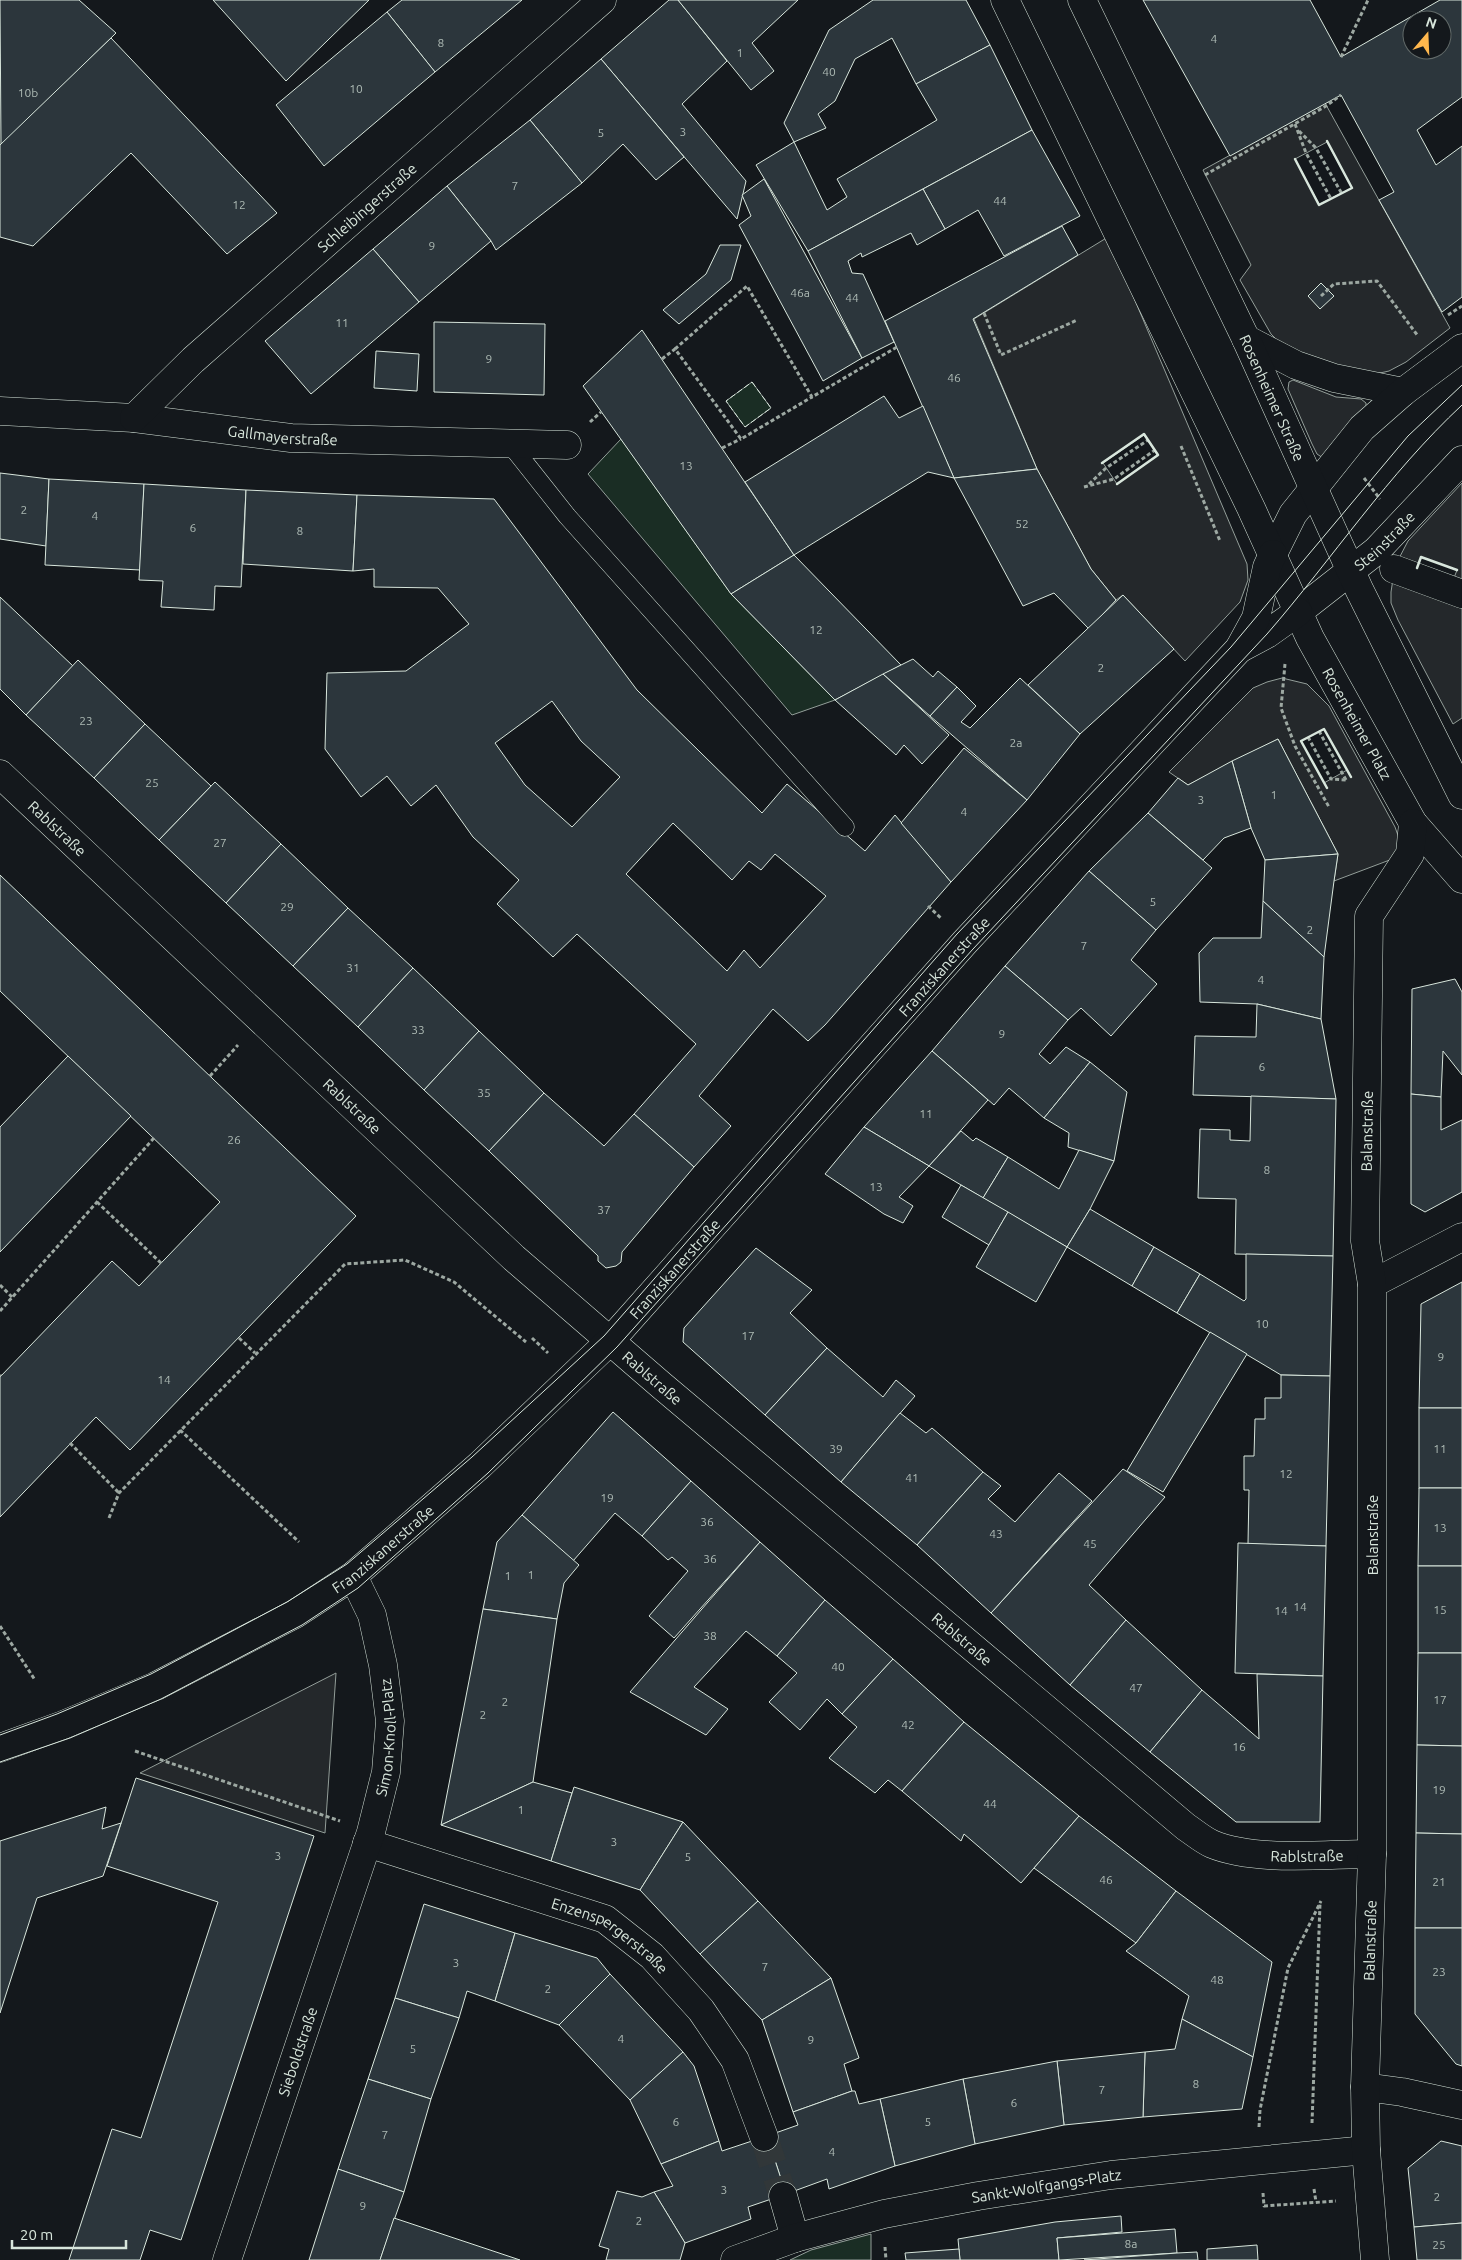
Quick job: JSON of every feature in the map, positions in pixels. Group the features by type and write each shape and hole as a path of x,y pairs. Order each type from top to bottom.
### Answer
{"street":[{"name":"Schleibingerstraße","path":"134,418 227,330 602,0"},
{"path":"1005,0 1273,554"},
{"name":"Rosenheimer Straße","path":"1082,0 1246,339 1352,571 1462,795"},
{"path":"1246,339 1296,365 1334,378 1403,392"},
{"path":"1273,554 1293,514 1362,428 1403,392 1462,348"},
{"name":"Gallmayerstraße","path":"0,411 134,418 291,438 567,445"},
{"name":"Steinstraße","path":"1298,612 1352,571 1400,527 1462,460"},
{"name":"Rosenheimer Platz","path":"1273,554 1310,638 1412,823 1462,879"},
{"name":"Franziskanerstraße","path":"0,1748 63,1725 156,1686 295,1614 353,1576 480,1465 610,1341 965,942 1239,649 1256,618 1267,567 1273,554"},
{"path":"1394,570 1462,594"},
{"name":"Franziskanerstraße","path":"1239,649 1267,634 1298,612"},
{"name":"Rablstraße","path":"0,774 468,1216 610,1341 1186,1827 1211,1844 1239,1852 1266,1855 1372,1854"},
{"name":"Balanstraße","path":"1375,2260 1368,2200 1365,2087 1372,1854 1372,1284 1365,1241 1369,916 1410,854 1412,823"},
{"path":"1372,1284 1462,1237"},
{"name":"Simon-Knoll-Platz","path":"353,1576 372,1615 383,1665 390,1721 386,1772 369,1838"},
{"name":"Enzenspergerstraße","path":"369,1838 605,1919 652,1956 701,2010 735,2060 764,2137"},
{"name":"Sieboldstraße","path":"227,2260 369,1838"},
{"path":"1365,2087 1402,2092 1462,2105"},
{"name":"Sankt-Wolfgangs-Platz","path":"735,2260 796,2238 884,2214 978,2196 1111,2175 1366,2150"},
{"path":"783,2196 796,2238"}],"lane":[{"path":"510,444 567,516 845,827"}],"path":[{"path":"1341,57 1368,0"},
{"path":"1202,176 1295,124 1341,95"},
{"path":"1295,124 1306,153 1331,199"},
{"path":"1298,131 1316,148 1342,194"},
{"path":"1320,296 1334,284 1377,280 1418,336"},
{"path":"662,359 746,286 812,397"},
{"path":"984,313 1001,355 1077,320"},
{"path":"722,448 741,439 897,348"},
{"path":"675,349 741,439"},
{"path":"1089,485 1106,468 1148,440"},
{"path":"1084,487 1114,479 1155,450"},
{"path":"1286,662 1282,678 1280,708 1295,746 1329,807"},
{"path":"1308,737 1331,779 1346,780 1319,731"},
{"path":"210,1076 260,1020"},
{"path":"0,1311 154,1138"},
{"path":"97,1202 160,1263"},
{"path":"109,1518 119,1492 345,1264 405,1260 454,1282 526,1342"},
{"path":"0,1285 12,1297"},
{"path":"238,1338 255,1353"},
{"path":"180,1430 299,1542"},
{"path":"70,1443 119,1492"},
{"path":"0,1626 35,1680"},
{"path":"135,1752 369,1838"},
{"path":"1316,2202 1310,2156 1320,1901 1288,1968 1260,2110 1259,2161 1264,2206 1368,2200"}],"green space":[{"path":"752,382 771,408 745,427 726,401"},
{"path":"621,439 731,594 835,700 792,715 588,474"},
{"path":"871,2234 871,2260 790,2260 811,2250"}],"shaded area":[{"path":"1325,103 1450,328 1406,362 1389,371 1371,375 1336,371 1281,344 1271,334 1240,280 1251,265 1203,170","holes":["1327,142 1352,188 1319,204 1295,159"]},
{"path":"1108,237 1247,564 1248,580 1240,602 1185,661 1123,595 1116,600 1091,569 1037,469 974,319","holes":["1144,435 1158,455 1117,484 1103,463"]},
{"path":"1293,380 1336,397 1361,399 1366,403 1366,409 1323,458 1317,454 1288,389 1289,382"},
{"path":"1462,483 1462,718 1453,724 1398,620 1391,603 1395,566 1408,541","holes":["1421,557 1457,570 1451,586 1415,574"]},
{"path":"1282,678 1307,684 1329,706 1395,827 1400,841 1395,858 1334,881 1338,854 1278,739 1188,785 1169,772 1253,688","holes":["1324,729 1347,770 1324,783 1301,741"]},
{"path":"336,1673 325,1833 140,1773"}],"building":[{"path":"0,0 79,0 116,33 1,146"},
{"path":"213,0 369,0 286,81"},
{"path":"402,0 522,0 435,72 387,12"},
{"path":"669,0 678,0 727,61 682,104 746,181 737,219 601,59"},
{"path":"678,0 798,0 752,43 774,71 751,90"},
{"path":"873,0 966,0 990,45 916,84 892,38 855,59 835,101 818,114 826,128 794,142 784,123 829,30"},
{"path":"1143,0 1310,0 1341,57 1402,22 1402,60 1452,60 1452,10 1423,10 1440,0 1462,0 1462,97 1417,130 1436,165 1462,146 1462,297 1442,312 1379,200 1394,192 1341,95 1230,156"},
{"path":"387,12 435,72 324,166 276,105"},
{"path":"111,38 277,213 227,254 131,153 33,246 0,237 0,145"},
{"path":"990,45 1032,130 808,251 756,165 794,142 827,210 847,197 837,179 937,120 916,84"},
{"path":"601,59 684,157 656,180 623,144 582,183 530,120"},
{"path":"530,120 582,183 496,250 491,241 447,186"},
{"path":"1032,130 1080,216 1004,256 978,210 945,229 923,189"},
{"path":"764,179 862,358 823,381 739,225 751,216 742,195"},
{"path":"447,186 491,241 419,302 373,249"},
{"path":"923,189 945,229 917,245 911,233 862,257 861,253 848,261 852,273 863,274 894,342 862,358 808,251"},
{"path":"1062,226 1078,255 973,319 1037,469 954,478 885,321"},
{"path":"720,245 741,245 731,280 679,324 663,310 706,274"},
{"path":"373,249 419,302 311,394 265,341"},
{"path":"1321,283 1334,296 1320,309 1308,296"},
{"path":"434,322 545,324 544,395 434,392"},
{"path":"642,330 794,555 731,594 583,386"},
{"path":"376,351 419,354 417,391 374,388"},
{"path":"884,396 899,418 923,406 954,478 928,472 794,555 745,482"},
{"path":"1037,469 1091,569 1116,600 1089,629 1054,593 1023,606 954,478"},
{"path":"0,473 49,479 46,546 0,539"},
{"path":"49,479 144,484 140,570 45,565"},
{"path":"144,484 246,490 241,587 215,586 214,610 161,607 163,581 139,580"},
{"path":"246,490 357,495 353,571 243,564"},
{"path":"357,495 494,499 637,690 762,813 787,784 865,851 895,815 951,882 825,1025 808,1041 773,1009 699,1096 731,1126 694,1167 634,1114 696,1044 577,934 553,957 497,904 519,880 473,837 436,785 411,806 387,776 361,797 325,749 327,673 406,671 469,624 438,588 374,587 374,569 353,571","holes":["552,701 581,741 620,777 572,827 525,785 495,743","673,823 732,880 749,861 761,870 775,854 826,896 760,968 744,950 727,971 626,874"]},
{"path":"794,555 901,665 835,700 731,594"},
{"path":"1123,595 1174,649 1080,734 1028,685"},
{"path":"0,597 73,666 26,715 0,689"},
{"path":"913,659 933,677 938,671 957,687 930,716 883,674"},
{"path":"78,660 145,724 94,778 26,715"},
{"path":"883,674 949,735 922,764 904,745 896,755 835,700"},
{"path":"1020,678 1080,734 1027,800 930,716 957,687 976,706 961,722 970,728"},
{"path":"145,724 211,786 159,840 94,778"},
{"path":"1278,739 1338,854 1265,860 1251,828 1232,761"},
{"path":"964,748 1027,800 951,882 901,823"},
{"path":"1232,761 1251,828 1224,838 1203,860 1148,813 1178,778 1188,785"},
{"path":"215,782 281,844 226,903 159,840"},
{"path":"1148,813 1212,868 1156,930 1089,871"},
{"path":"281,844 348,908 293,966 226,903"},
{"path":"1338,854 1324,957 1263,901 1265,860"},
{"path":"1089,871 1156,930 1131,960 1157,984 1111,1036 1081,1008 1068,1020 1005,966"},
{"path":"0,875 356,1216 130,1450 96,1417 0,1517 0,1377 112,1261 139,1286 220,1202 0,991"},
{"path":"1263,901 1324,957 1321,1019 1257,1004 1200,1002 1199,953 1213,938 1261,938"},
{"path":"348,908 413,968 358,1027 293,966"},
{"path":"1005,966 1068,1020 1039,1054 1050,1064 1066,1047 1090,1062 1044,1118 1009,1088 994,1105 932,1051"},
{"path":"413,968 479,1031 424,1090 358,1027"},
{"path":"1455,979 1462,992 1462,1075 1443,1051 1441,1097 1411,1094 1412,989"},
{"path":"1257,1004 1321,1019 1336,1099 1193,1095 1195,1036 1256,1037"},
{"path":"479,1031 544,1093 489,1151 424,1090"},
{"path":"932,1051 988,1100 929,1166 864,1127"},
{"path":"68,1056 131,1116 0,1252 0,1127"},
{"path":"1090,1062 1127,1092 1114,1161 1068,1147 1069,1133 1044,1118"},
{"path":"544,1093 604,1146 634,1114 694,1167 622,1252 621,1262 616,1266 606,1268 598,1261 598,1256 489,1151"},
{"path":"1411,1094 1441,1097 1441,1130 1462,1120 1462,1192 1425,1212 1411,1204"},
{"path":"1251,1096 1336,1099 1333,1256 1235,1254 1236,1199 1198,1198 1200,1129 1230,1130 1230,1140 1250,1141"},
{"path":"864,1127 929,1166 899,1197 913,1206 903,1223 884,1214 825,1174"},
{"path":"961,1131 973,1141 976,1138 1008,1157 983,1198 929,1166"},
{"path":"1079,1150 1114,1161 1090,1209 1067,1247 983,1198 1008,1157 1059,1189"},
{"path":"961,1185 1008,1212 989,1245 942,1217"},
{"path":"1090,1209 1154,1247 1132,1286 1067,1247"},
{"path":"1008,1212 1067,1247 1036,1302 976,1267"},
{"path":"1154,1247 1200,1274 1177,1313 1132,1286"},
{"path":"756,1248 812,1290 790,1313 827,1348 765,1415 683,1342 684,1328"},
{"path":"1246,1254 1333,1256 1330,1376 1281,1375 1177,1313 1200,1274 1244,1301 1246,1299"},
{"path":"1462,1282 1462,1408 1419,1408 1421,1304"},
{"path":"1210,1332 1247,1354 1163,1492 1127,1471"},
{"path":"827,1348 883,1397 896,1380 915,1396 841,1482 765,1415"},
{"path":"1281,1375 1330,1376 1326,1546 1248,1544 1249,1490 1244,1490 1244,1456 1254,1456 1255,1419 1265,1419 1265,1398 1281,1398"},
{"path":"1419,1408 1462,1408 1462,1488 1419,1488"},
{"path":"613,1412 691,1481 642,1536 615,1513 573,1561 522,1515"},
{"path":"900,1413 926,1433 932,1428 983,1472 917,1545 841,1482"},
{"path":"1123,1469 1165,1497 1089,1585 1126,1620 1070,1685 991,1613"},
{"path":"983,1472 1001,1486 988,1499 1015,1522 1059,1473 1092,1501 991,1613 917,1545"},
{"path":"691,1481 760,1542 674,1638 649,1616 688,1571 672,1557 668,1560 642,1536"},
{"path":"1419,1488 1462,1488 1462,1566 1418,1566"},
{"path":"522,1515 579,1565 564,1583 557,1619 483,1609 497,1542"},
{"path":"760,1542 825,1600 777,1656 746,1631 694,1687 728,1709 706,1735 630,1692"},
{"path":"1238,1543 1326,1546 1323,1676 1235,1673"},
{"path":"1418,1566 1462,1566 1462,1653 1418,1653"},
{"path":"825,1600 893,1659 842,1714 827,1699 800,1730 769,1702 797,1673 777,1656"},
{"path":"483,1609 557,1619 533,1782 441,1825"},
{"path":"1126,1620 1202,1690 1150,1752 1070,1685"},
{"path":"1418,1653 1462,1653 1462,1746 1417,1745"},
{"path":"893,1659 964,1722 902,1791 888,1780 875,1793 829,1758 857,1727 842,1714"},
{"path":"1257,1674 1323,1676 1320,1822 1236,1822 1150,1752 1202,1690 1259,1739"},
{"path":"964,1722 1079,1816 1021,1883 964,1834 961,1841 902,1791"},
{"path":"1417,1745 1462,1746 1462,1834 1416,1833"},
{"path":"136,1778 314,1836 181,2240 150,2230 140,2260 69,2260 112,2129 141,2138 218,1902 107,1866"},
{"path":"533,1782 572,1793 551,1861 441,1825"},
{"path":"574,1787 683,1822 640,1890 551,1861"},
{"path":"106,1807 102,1829 121,1823 103,1876 37,1898 0,2013 0,1841"},
{"path":"1079,1816 1176,1891 1136,1943 1034,1868"},
{"path":"683,1822 758,1901 700,1954 640,1890"},
{"path":"1416,1833 1462,1834 1462,1928 1415,1928"},
{"path":"1176,1891 1272,1962 1253,2057 1182,2019 1189,1996 1126,1951 1136,1943"},
{"path":"758,1901 831,1978 762,2020 700,1954"},
{"path":"424,1904 515,1933 495,2001 467,1991 459,2018 395,1998"},
{"path":"1415,1928 1462,1928 1462,2066 1456,2064 1415,2014"},
{"path":"515,1933 597,1958 610,1974 559,2025 495,2001"},
{"path":"610,1974 683,2052 630,2100 559,2025"},
{"path":"831,1978 859,2058 844,2064 852,2091 793,2112 762,2020"},
{"path":"395,1998 459,2018 431,2099 368,2079"},
{"path":"1182,2019 1253,2057 1242,2109 1143,2117 1145,2052 1175,2049"},
{"path":"683,2052 694,2066 719,2141 661,2164 630,2100"},
{"path":"1145,2052 1143,2117 1064,2125 1057,2061"},
{"path":"1057,2061 1064,2125 975,2144 963,2079"},
{"path":"368,2079 431,2099 404,2192 338,2169"},
{"path":"963,2079 975,2144 895,2166 880,2099"},
{"path":"855,2091 859,2104 880,2099 895,2166 829,2189 827,2179 786,2194 767,2136 798,2125 793,2112"},
{"path":"767,2136 786,2194 748,2207 751,2219 685,2243 654,2192 673,2186 661,2164 719,2141 722,2151"},
{"path":"1441,2141 1462,2146 1462,2223 1414,2227 1408,2168"},
{"path":"338,2169 404,2192 380,2260 309,2260"},
{"path":"617,2191 642,2197 654,2192 685,2243 680,2260 606,2260 609,2249 599,2246"},
{"path":"1121,2216 1122,2232 1057,2238 1059,2260 960,2260 958,2239 1055,2222"},
{"path":"394,2218 520,2260 380,2260"},
{"path":"1462,2223 1462,2260 1417,2260 1414,2227"},
{"path":"1175,2229 1177,2253 1059,2260 1057,2238"},
{"path":"1257,2245 1258,2260 1207,2260 1207,2249"},
{"path":"959,2249 960,2260 906,2260 905,2253"},
{"path":"1197,2252 1198,2260 1084,2260 1177,2253"}],"tunnel":[{"path":"764,2137 783,2196"}],"tram line":[{"path":"0,1735 57,1714 151,1674 287,1602 347,1564 472,1457 604,1336 957,934 1231,647 1408,436 1462,385"},
{"path":"0,1762 70,1738 161,1699 302,1625 358,1588 488,1473 617,1347 973,949 1267,634 1385,488 1462,405"}],"fence":[{"path":"752,382 771,408 745,427 726,401 752,382"}],"wall":[{"path":"1295,159 1319,205 1352,188 1327,141"},
{"path":"1102,463 1144,434 1158,455 1117,484"},
{"path":"1417,568 1421,557 1457,570"},
{"path":"1327,788 1301,741 1324,729 1351,777"}]}
